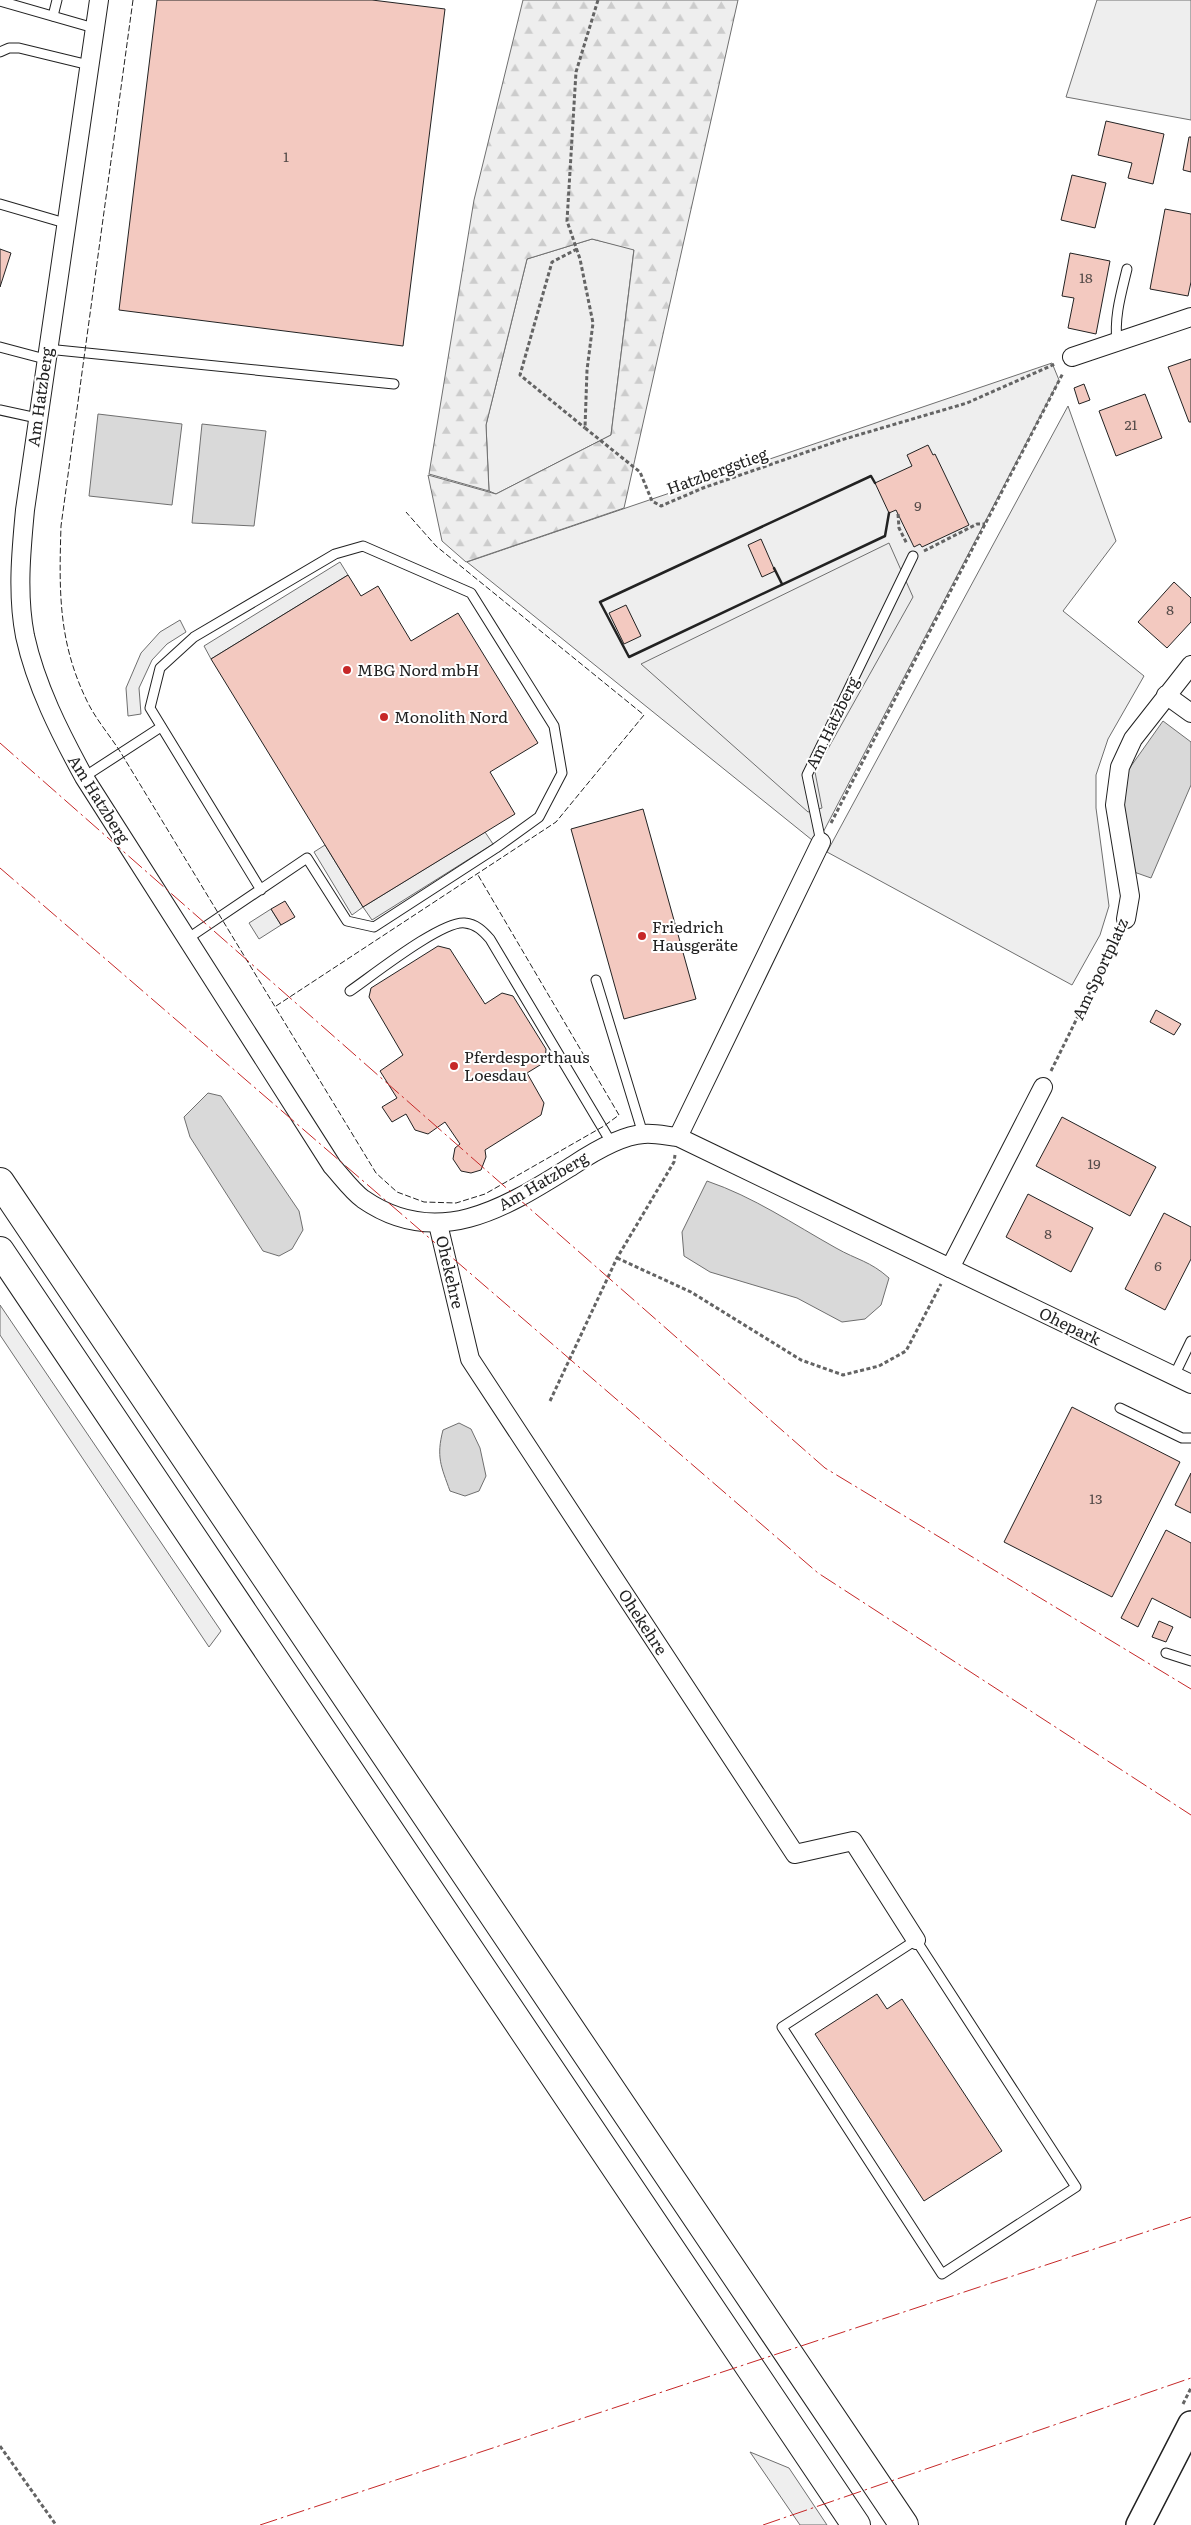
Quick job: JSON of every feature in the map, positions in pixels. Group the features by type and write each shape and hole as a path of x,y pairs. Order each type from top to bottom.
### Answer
{"highway":[{"path":"0,1182 904,2525"},
{"path":"0,1251 856,2525"}],"street":[{"name":"Am Hatzberg","path":"99,0 46,354 22,541 22,613 26,637 46,700 63,740 84,777 332,1166 362,1198 396,1217 438,1224 479,1216 516,1200 601,1148 612,1144 643,1134 678,1138 950,1268"},
{"path":"1072,357 1191,318"},
{"name":"Am Sportplatz","path":"1126,919 1130,896 1115,805 1120,767 1133,739 1191,665"},
{"path":"1166,695 1191,713"},
{"path":"678,1138 821,842"},
{"path":"950,1268 1043,1087"},
{"name":"Ohekehre","path":"438,1224 470,1360 790,1846 796,1854 853,1841 916,1940"},
{"name":"Ohepark","path":"950,1268 1191,1384"},
{"path":"1139,2525 1191,2424"}],"lane":[{"path":"53,16 57,0"},
{"path":"0,1 94,28"},
{"path":"0,52 9,48 20,48 89,65"},
{"path":"0,204 65,223"},
{"path":"1117,342 1118,305 1128,270"},
{"path":"0,347 46,354 394,384"},
{"path":"0,410 37,418"},
{"path":"187,939 261,890 307,858 347,922 374,927 496,848 539,817 562,773 554,726 471,593 362,546 335,554 194,637 160,668 150,708 261,890"},
{"name":"Am Hatzberg","path":"821,842 807,775 913,556"},
{"path":"84,777 161,727"},
{"path":"350,991 440,930 465,922 478,926 490,939 612,1144"},
{"path":"596,980 643,1134"},
{"path":"1174,1376 1191,1341"},
{"path":"1120,1408 1182,1438 1191,1438"},
{"path":"1166,1653 1191,1661"},
{"path":"916,1940 1076,2187 942,2274 782,2027 916,1940"}],"path":[{"path":"585,428 587,370 593,323 577,249 567,220 576,72 598,0"},
{"name":"Hatzbergstieg","path":"577,249 552,262 520,375 640,472 652,501 661,506 703,488 841,440 967,403 1072,357"},
{"path":"821,842 1072,357"},
{"path":"898,514 899,528 913,556 977,524 985,524"},
{"name":"Am Sportplatz","path":"1043,1087 1126,919"},
{"path":"550,1401 617,1258 674,1162 678,1138"},
{"path":"617,1258 691,1292 801,1360 843,1375 879,1366 906,1351 950,1268"},
{"path":"0,2446 56,2525"}],"green space":[{"path":"523,0 738,0 624,508 466,562 442,541 428,475 496,494 611,435 634,250 592,239 527,259 486,425 489,491 429,474 474,200"},
{"path":"1097,0 1191,0 1191,120 1066,97"},
{"path":"592,239 634,249 611,435 496,494 489,491 486,425 527,259"},
{"path":"1052,363 1059,380 817,844 467,562"},
{"path":"1068,406 1116,541 1063,611 1144,676 1108,739 1096,775 1096,808 1109,906 1100,935 1072,985 827,852"},
{"path":"0,1305 221,1631 209,1647 0,1335"},
{"path":"750,2452 789,2468 827,2525 800,2525"}],"shaded area":[{"path":"98,414 182,424 172,505 89,496"},
{"path":"202,424 266,431 254,526 192,523"},
{"path":"889,543 913,597 815,772 822,808 808,812 641,664"},
{"path":"340,562 348,575 211,659 204,646"},
{"path":"180,620 186,632 167,644 152,660 139,688 141,714 128,716 126,688 141,653 160,632"},
{"path":"1163,721 1191,742 1191,785 1151,878 1134,872 1122,805 1124,776"},
{"path":"485,832 493,844 372,920 363,907"},
{"path":"325,845 363,907 352,915 314,852"},
{"path":"271,909 281,925 259,939 249,923"},
{"path":"208,1093 221,1096 299,1211 303,1230 292,1249 279,1256 263,1251 190,1137 184,1117"},
{"path":"707,1181 757,1203 882,1272 889,1278 881,1305 865,1319 842,1322 797,1298 710,1272 684,1256 682,1232"},
{"path":"459,1423 471,1429 480,1448 486,1476 479,1491 465,1496 450,1491 442,1468 440,1455 443,1430"}],"building":[{"path":"157,0 372,0 445,9 403,346 119,310"},
{"path":"1106,121 1164,134 1153,184 1128,178 1132,163 1098,155"},
{"path":"1189,137 1191,137 1191,172 1183,170"},
{"path":"1072,175 1106,183 1095,228 1061,220"},
{"path":"1165,209 1191,214 1191,282 1188,296 1150,289"},
{"path":"0,249 11,253 0,287"},
{"path":"1070,253 1110,261 1096,334 1068,328 1074,298 1062,296"},
{"path":"1191,359 1191,422 1189,422 1168,367"},
{"path":"1084,384 1090,400 1079,404 1074,388"},
{"path":"1145,394 1162,438 1116,456 1099,411"},
{"path":"928,445 933,455 935,454 969,525 922,547 920,544 914,547 896,510 889,513 875,483 912,466 907,455"},
{"path":"761,539 775,571 762,577 748,545"},
{"name":"Monolith Nord","path":"348,575 361,596 378,586 411,641 458,613 538,743 490,772 515,814 363,907 211,659"},
{"path":"1174,582 1191,598 1191,622 1167,648 1138,622"},
{"path":"626,605 641,636 624,644 609,613"},
{"path":"643,809 696,999 624,1019 571,829"},
{"path":"285,901 295,917 281,925 271,909"},
{"path":"438,946 450,949 485,1004 502,993 513,996 546,1049 545,1062 527,1073 544,1103 541,1115 485,1150 486,1157 481,1170 471,1173 461,1171 453,1159 455,1148 460,1144 445,1122 428,1134 415,1130 406,1114 392,1122 382,1107 397,1098 380,1071 403,1055 369,997 371,988"},
{"path":"1156,1010 1181,1024 1174,1035 1150,1022"},
{"path":"1062,1117 1156,1167 1130,1216 1036,1166"},
{"path":"1028,1194 1093,1228 1071,1272 1006,1237"},
{"path":"1164,1213 1191,1227 1191,1259 1165,1310 1125,1289"},
{"path":"1072,1407 1180,1462 1112,1597 1004,1542"},
{"path":"1191,1473 1191,1513 1175,1505"},
{"path":"1166,1530 1191,1543 1191,1618 1152,1598 1138,1627 1121,1618"},
{"path":"1159,1621 1173,1627 1166,1642 1152,1637"},
{"path":"877,1994 887,2009 902,1999 1002,2151 924,2201 815,2034"}],"fence":[{"path":"133,0 61,526 61,596 66,639 71,661 89,705 121,753 376,1173 397,1192 424,1202 456,1203 485,1194 604,1126 619,1115 478,875"},
{"path":"276,1006 556,822 644,715 436,546 406,512"}],"wall":[{"path":"875,483 871,476 600,602 629,657 885,536 889,513"},
{"path":"774,568 782,584"}],"power":[{"path":"0,743 825,1468 1191,1689"},
{"path":"0,868 818,1573 1191,1815"},
{"path":"260,2525 1191,2217"},
{"path":"763,2525 1191,2378"}],"place":[{"name":"MBG Nord mbH","path":"347,670"},
{"name":"Monolith Nord","path":"384,717"},
{"name":"Friedrich Hausgeräte","path":"642,936"},
{"name":"Pferdesporthaus Loesdau","path":"454,1066"}]}
